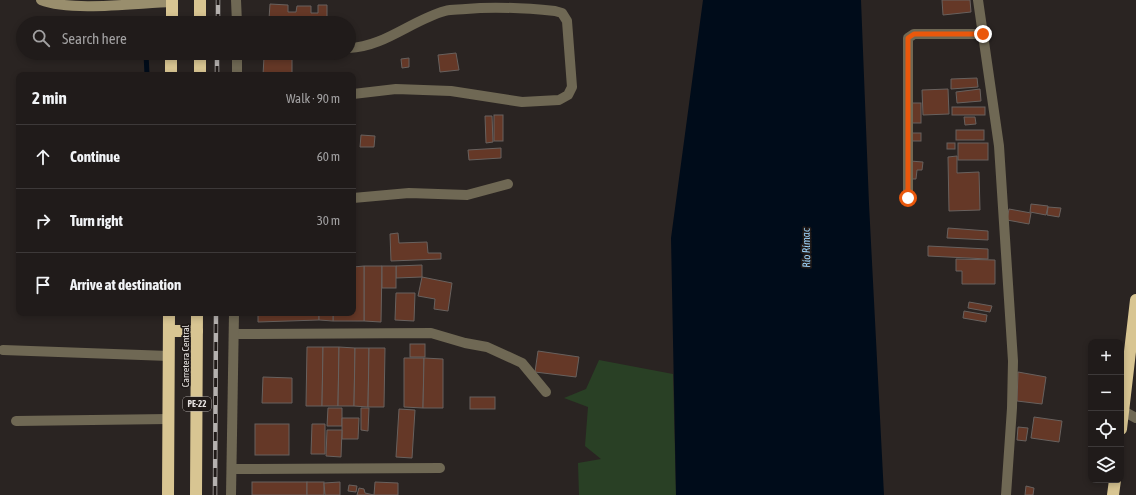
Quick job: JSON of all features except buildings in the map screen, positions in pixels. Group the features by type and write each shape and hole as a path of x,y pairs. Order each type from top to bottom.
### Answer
{"highway":[{"path":"200,0 200,16"},
{"path":"172,1 172,16"},
{"path":"171,60 171,72"},
{"path":"200,60 200,72"},
{"path":"1124,402 1136,300"},
{"name":"Carretera Central","path":"168,495 169,316"},
{"name":"Carretera Central","path":"196,495 197,316"},
{"path":"169,331 197,331"},
{"path":"1113,495 1115,483"}],"street":[{"path":"41,0 50,4 76,6 172,1"},
{"path":"236,0 237,16"},
{"path":"978,0 999,146 1013,361 1012,408 1006,495"},
{"path":"356,48 383,40 417,21 446,11 510,7 555,11 562,13 567,21 572,87 568,95 559,100 522,102 451,91 396,89 356,94"},
{"path":"908,198 908,38 914,34 983,34"},
{"path":"237,60 237,72"},
{"path":"356,198 409,193 467,195 508,184"},
{"path":"231,495 234,316"},
{"path":"234,334 431,333 465,343 487,347 522,363 546,392"},
{"path":"3,350 169,356"},
{"path":"1124,412 1136,418"},
{"path":"16,420 168,419"},
{"path":"232,469 440,468"}],"green space":[{"path":"599,360 673,374 676,495 579,495 578,463 601,459 585,446 588,407 564,398 586,389"}],"water":[{"name":"Río Rímac","path":"703,0 861,0 869,204 884,495 676,495 671,238"}],"waterway":[{"path":"146,60 147,72"}],"railway":[{"path":"218,0 218,16"},
{"path":"217,60 217,72"},
{"path":"215,495 216,316"}],"route":[{"path":"908,198 908,38 914,34 983,34"}]}
